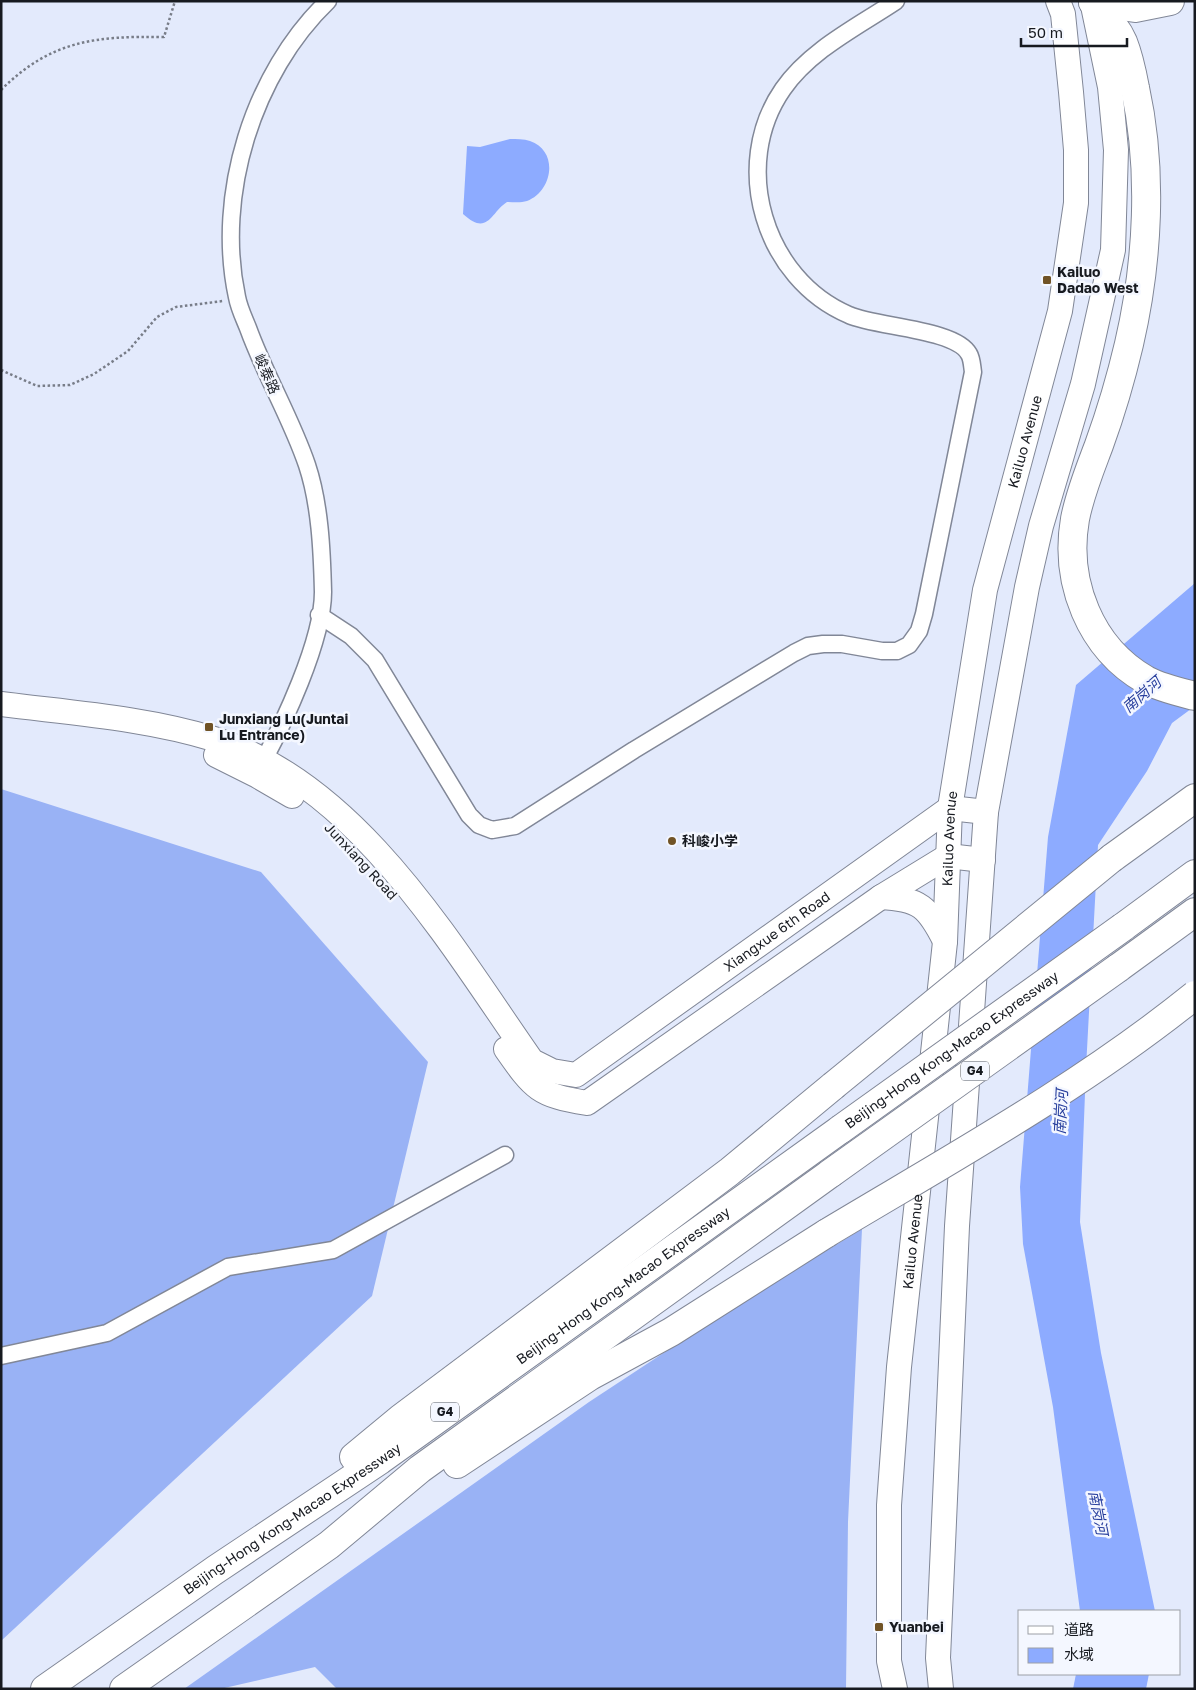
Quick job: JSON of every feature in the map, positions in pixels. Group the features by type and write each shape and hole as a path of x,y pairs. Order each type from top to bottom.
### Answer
{"highway":[{"path":"1093,1 1135,8 1170,1"},
{"path":"1093,1 1113,24 1129,61 1140,108 1146,182 1142,256 1129,342 1117,389 1084,485 1075,520 1075,577 1086,613 1107,648 1148,681 1195,696"},
{"path":"215,1570 400,1419 721,1178 1112,858 1195,798"},
{"name":"Beijing-Hong Kong-Macao Expressway","path":"45,1689 215,1570 380,1460 1195,874"},
{"name":"G4","path":"124,1689 329,1545 420,1469 1195,912"},
{"path":"329,1545 413,1493 590,1376 671,1332 827,1233 1060,1092 1147,1034 1195,995"}],"main road":[{"path":"941,1689 938,1658 947,1429 958,1217 986,812 1026,587 1044,517 1083,384 1113,250 1116,150 1110,87 1093,1 1060,8"},
{"name":"Kailuo Avenue","path":"895,1689 890,1661 888,1505 899,1367 945,942 950,808 985,590 1060,310 1069,260 1076,203 1076,150 1060,8"},
{"name":"Junxiang Road","path":"1,704 169,728 214,739 260,767 324,801 366,838 395,870 532,1060 552,1071 576,1075"},
{"name":"Junxiang Road","path":"1,715 122,729 168,739 260,767 333,828 368,863 437,951 529,1082 555,1098 587,1103 881,897"},
{"path":"950,808 986,812"},
{"name":"Xiangxue 6th Road","path":"576,1075 950,808"},
{"path":"881,897 948,856 983,860"},
{"path":"881,897 914,901 925,908 933,918 945,942"}],"street":[{"name":"峻泰路","path":"260,767 302,675 314,641 323,594 315,496 308,466 253,343 237,298 230,239 237,178 249,125 279,63 315,14 328,1"},
{"path":"319,615 351,636 374,660 470,815 479,825 492,830 515,826 634,750 808,646 842,644 882,651 897,651 908,645 919,631 924,614 973,372 969,353 962,346 946,337 849,316 810,290 795,276 780,254 769,231 758,196 756,179 763,132 783,89 816,54 896,1"},
{"path":"1,1356 108,1333 228,1267 333,1250 505,1155"}],"path":[{"path":"1,90 21,71 51,53 81,42 110,37 164,37 175,1"},
{"path":"1,370 37,386 70,385 94,374 128,351 157,317 176,307 237,298"}],"shaded area":[{"path":"1,789 261,872 428,1062 372,1296 1,1641"},
{"path":"862,1229 848,1522 846,1689 337,1689 315,1667 220,1689 184,1689 589,1402 738,1304"}],"water":[{"path":"510,139 528,140 539,146 545,153 549,162 549,171 543,189 527,201 507,202 484,223 471,220 463,214 467,146 480,147"},
{"name":"南岗河","path":"1195,583 1195,706 1172,723 1147,771 1098,845 1086,1068 1080,1222 1101,1353 1155,1610 1080,1610 1053,1407 1023,1244 1020,1187 1048,837 1076,685"},
{"path":"1076,1675 1149,1675 1146,1689 1073,1689"}],"place":[{"name":"Kailuo Dadao West","path":"1047,280"},
{"name":"Junxiang Lu(Juntai Lu Entrance)","path":"209,727"},
{"name":"科峻小学","path":"672,841"},
{"name":"Yuanbei","path":"879,1627"}]}
